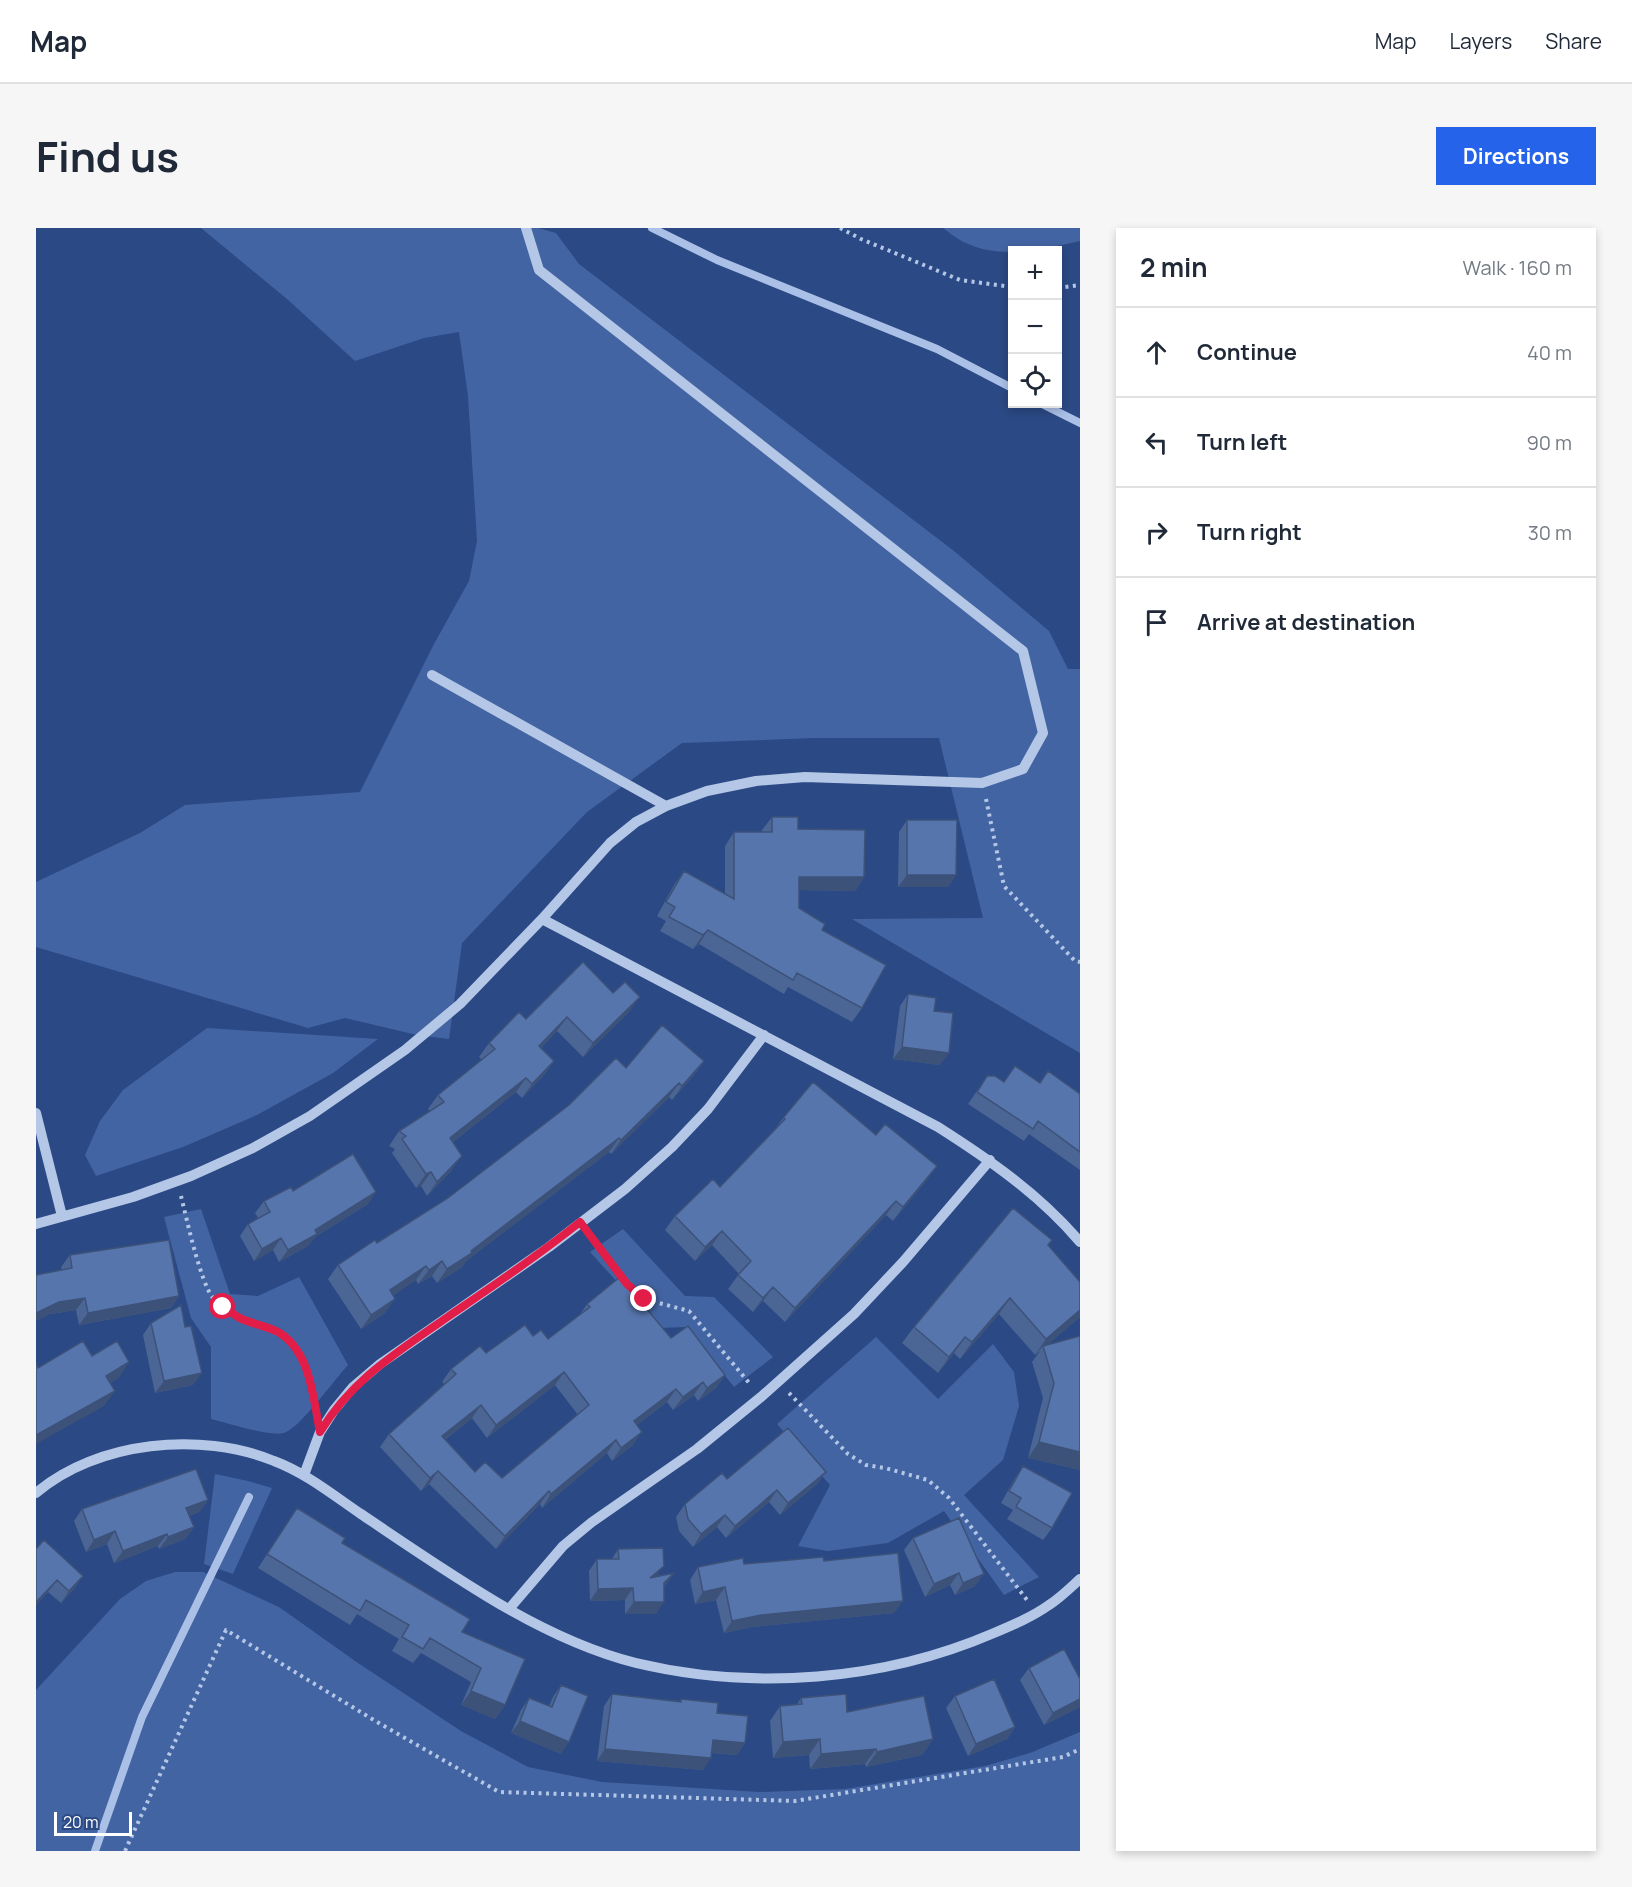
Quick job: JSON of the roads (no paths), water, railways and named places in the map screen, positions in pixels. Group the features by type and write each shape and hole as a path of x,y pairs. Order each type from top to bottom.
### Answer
{"street":[{"path":"36,1224 133,1197 177,1181 253,1148 310,1116 405,1050 460,1004 542,919 610,843 636,822 666,806 707,791 756,781 805,777 982,783 1023,769 1043,734 1023,651 539,270 526,228"},
{"path":"432,675 666,806"},
{"path":"542,919 907,1110 990,1160 1059,1217 1080,1242"},
{"path":"304,1475 320,1432 353,1387 380,1364 549,1247 625,1189 672,1147 708,1109 764,1035"},
{"path":"36,1113 63,1216"},
{"path":"509,1609 563,1546 592,1522 697,1449 761,1397 854,1314 903,1262 990,1160"},
{"path":"36,1493 76,1468 108,1455 145,1446 183,1444 227,1448 273,1460 304,1475 411,1548 509,1609 580,1644 634,1662 688,1673 788,1677 863,1671 916,1660 965,1646 1018,1623 1050,1605 1080,1580"}],"waterway":[{"path":"652,228 717,260 937,349 1008,386"},
{"path":"1050,408 1080,423"},
{"path":"95,1851 142,1717 249,1497"}]}
